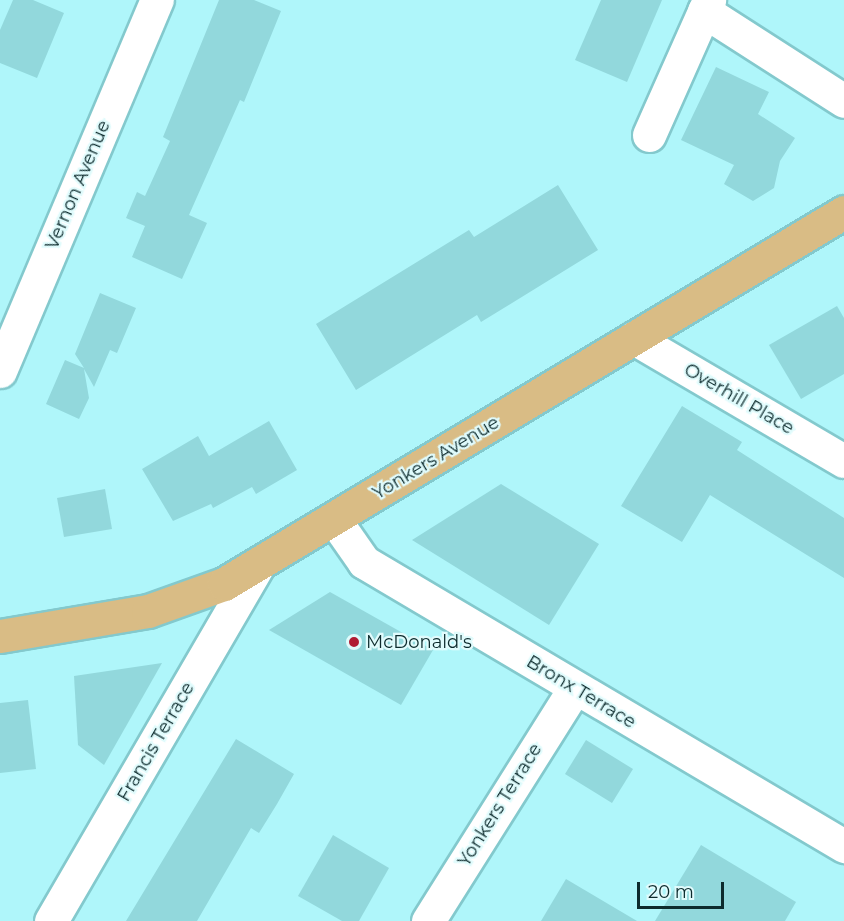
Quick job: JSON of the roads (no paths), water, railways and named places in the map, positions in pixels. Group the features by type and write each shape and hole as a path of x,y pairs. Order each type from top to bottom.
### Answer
{"main road":[{"name":"Yonkers Avenue","path":"0,636 148,611 209,591 334,519 844,212"}],"street":[{"name":"Vernon Avenue","path":"0,371 157,0"},
{"path":"649,135 707,6 844,101"},
{"name":"Overhill Place","path":"634,338 844,460"},
{"name":"Bronx Terrace","path":"334,519 364,562 574,690 844,846"},
{"name":"Francis Terrace","path":"51,921 260,563"},
{"name":"Yonkers Terrace","path":"428,921 574,690"}],"place":[{"name":"McDonald's","path":"354,642"}]}
